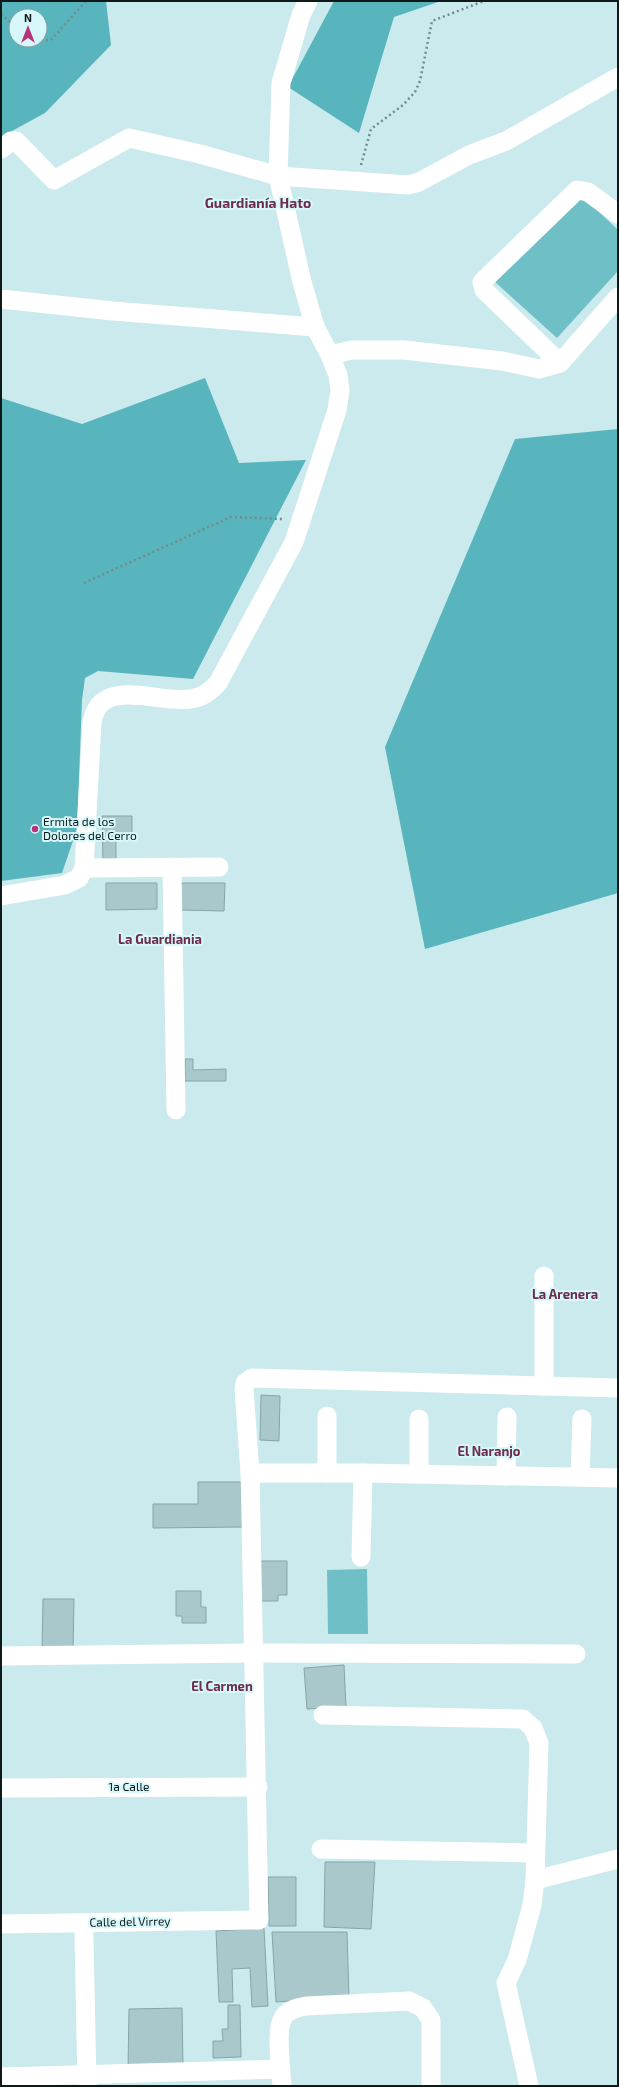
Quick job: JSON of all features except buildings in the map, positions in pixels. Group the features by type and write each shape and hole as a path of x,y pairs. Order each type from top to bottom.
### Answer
{"street":[{"path":"1,896 65,885 79,878 84,868 92,723 96,709 106,699 120,695 190,700 199,697 213,688 218,683 294,542 337,410 340,391 338,375 330,355 315,327 302,282 278,176 281,83 301,16 308,1"},
{"path":"1,149 11,141 16,141 54,180 128,138 200,154 278,176 356,180 408,185 419,182 469,155 506,141 618,77"},
{"path":"560,363 484,290 482,282 577,190 588,192 618,214"},
{"path":"330,355 352,350 404,350 502,361 539,369 560,363 618,297"},
{"path":"1,299 113,311 315,327"},
{"path":"172,867 176,1110"},
{"path":"84,868 219,867"},
{"path":"544,1276 544,1386"},
{"path":"258,1787 250,1473 244,1390 246,1383 252,1378 618,1388"},
{"path":"327,1416 327,1473"},
{"path":"506,1476 507,1417"},
{"path":"419,1419 419,1474"},
{"path":"580,1477 582,1419"},
{"path":"250,1473 363,1473 618,1478"},
{"path":"361,1557 363,1473"},
{"path":"1,1656 254,1653 576,1654"},
{"path":"323,1715 523,1719 529,1723 536,1732 539,1743 534,1853 535,1880 532,1905 517,1960 506,1983 529,2086"},
{"name":"1a Calle","path":"1,1788 258,1787"},
{"name":"Calle del Virrey","path":"1,1924 259,1920 258,1787"},
{"path":"321,1849 534,1853"},
{"path":"535,1880 618,1859"},
{"path":"84,1935 87,2080"},
{"path":"1,2076 87,2080 281,2078 280,2028 282,2019 288,2012 296,2008 409,2001 423,2008 431,2020 430,2086"}],"path":[{"path":"48,40 51,40 86,1"},
{"path":"356,180 371,129 403,105 415,92 420,81 432,21 484,1"},
{"path":"84,583 231,517 301,519"}],"shaded area":[{"path":"1,1 106,1 111,45 45,113 1,137"},
{"path":"334,1 441,1 394,17 359,133 288,87"},
{"path":"579,193 618,230 618,271 557,338 494,281"},
{"path":"205,378 239,463 306,460 193,679 98,671 85,678 82,700 77,829 62,873 1,881 1,398 82,424"},
{"path":"618,429 618,893 425,949 385,747 515,439"},
{"path":"367,1569 368,1634 328,1634 327,1570"}],"place":[{"name":"Ermita de los Dolores del Cerro","path":"35,829"}],"district":[{"name":"Guardianía Hato","path":"258,203"},
{"name":"La Guardiania","path":"160,939"},
{"name":"La Arenera","path":"565,1294"},
{"name":"El Naranjo","path":"489,1451"},
{"name":"El Carmen","path":"222,1686"}]}
